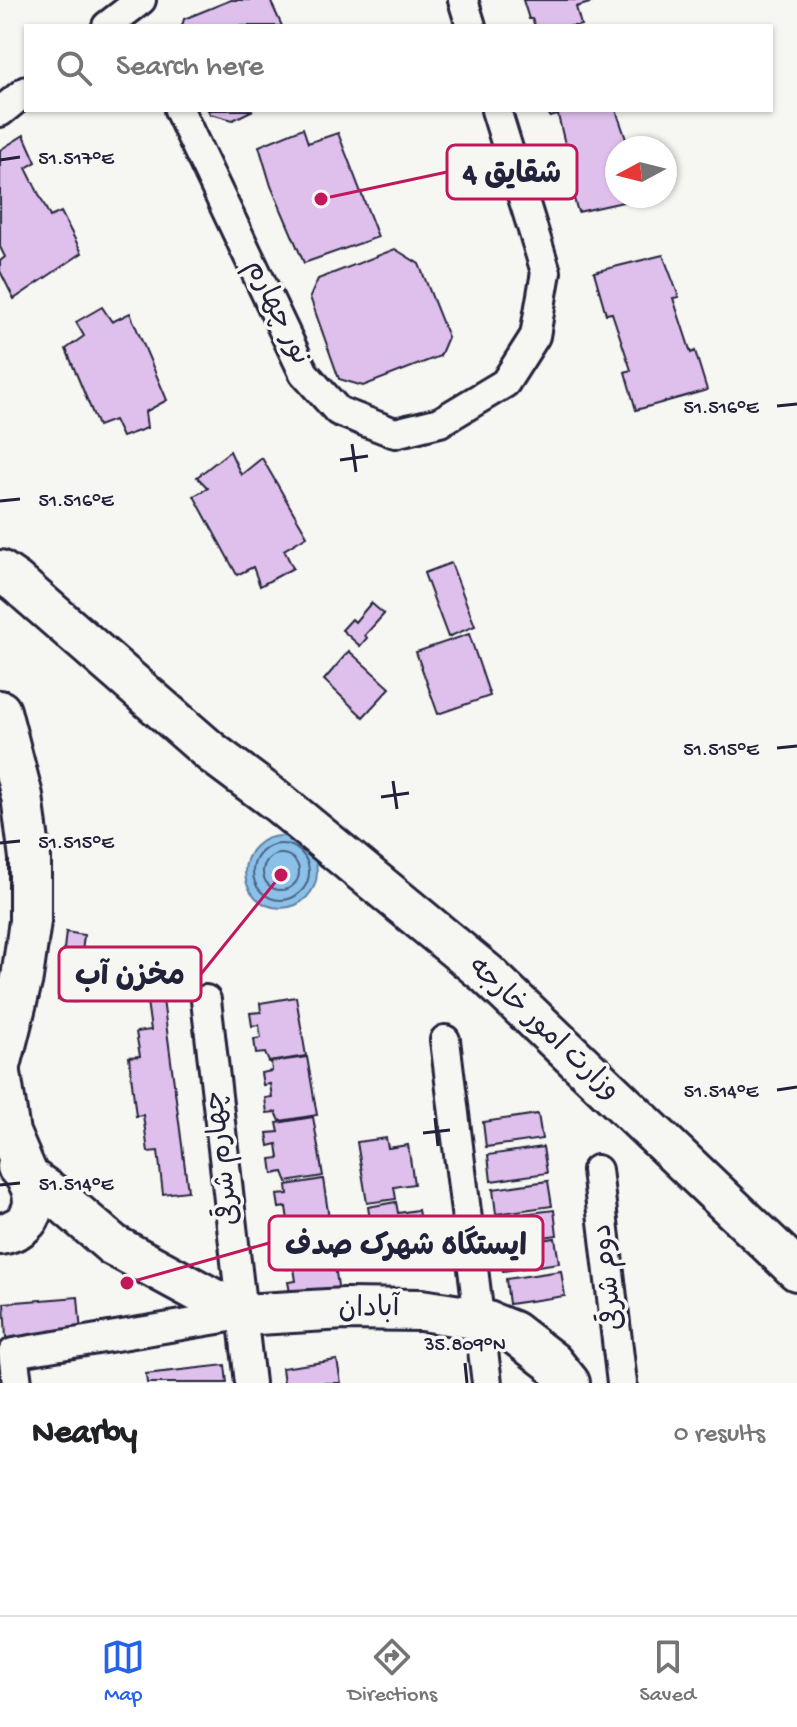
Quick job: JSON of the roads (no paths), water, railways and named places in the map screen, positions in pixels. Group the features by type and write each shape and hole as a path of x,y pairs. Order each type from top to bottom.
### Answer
{"main road":[{"name":"وزارت امور خارجه","path":"4,570 211,752 278,802 487,974 797,1270"},
{"path":"0,711 22,796 30,858 30,921 22,978 0,1066"},
{"path":"0,1073 14,1170 34,1189 35,1202 31,1215 22,1226 6,1233"},
{"path":"14,1170 62,1201 113,1245 242,1315"},
{"path":"6,1233 47,1234 113,1245"},
{"name":"آبادان","path":"242,1315 345,1309 421,1310 480,1319 513,1332 552,1362 569,1383"}],"street":[{"path":"463,0 470,24"},
{"path":"111,24 137,11"},
{"path":"0,112 24,93"},
{"name":"نور چهارم","path":"180,112 304,373 338,411 395,433 440,422 505,383 535,336 546,272 497,112"},
{"name":"چهارم شرقی","path":"206,1000 250,1383"},
{"path":"445,1040 487,1383"},
{"name":"دوم شرقی","path":"597,1170 622,1383"},
{"name":"آبادان","path":"17,1383 13,1353 242,1315"}],"water":[{"path":"288,836 307,846 315,858 315,886 307,898 295,906 274,908 255,898 247,886 245,865 255,846 267,838"}],"place":[{"name":"شقایق 4","path":"321,199"},
{"name":"مخزن آب","path":"281,875"},
{"name":"ایستگاه شهرک صدف","path":"127,1283"}]}
